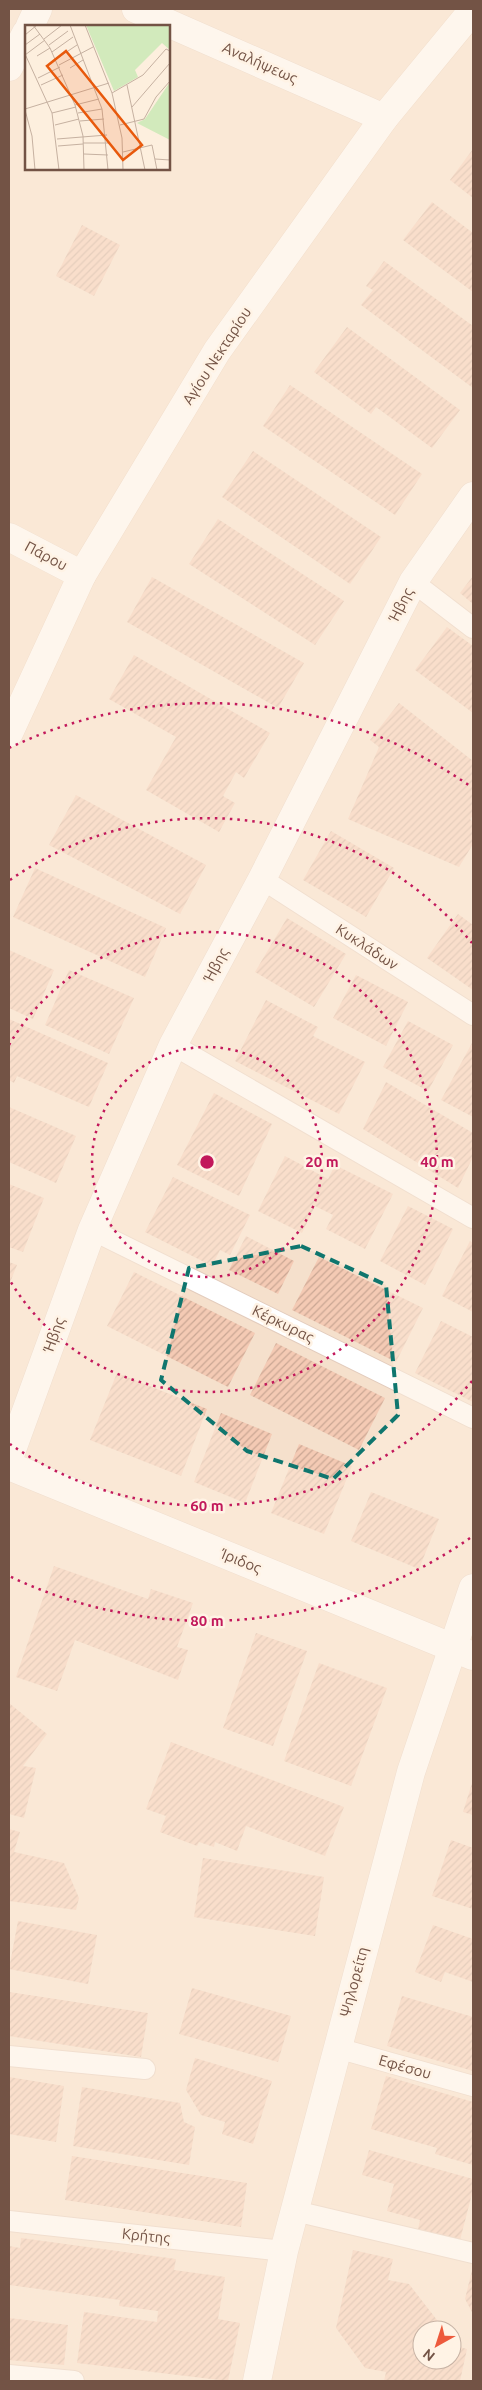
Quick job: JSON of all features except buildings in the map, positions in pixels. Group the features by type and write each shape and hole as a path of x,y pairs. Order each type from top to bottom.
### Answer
{"street":[{"path":"30,25 38,9"},
{"name":"Αναλήψεως","path":"136,9 384,118"},
{"name":"Αγίου Νεκταρίου","path":"9,733 82,575 217,350 384,118 473,10"},
{"path":"9,67 25,35"},
{"name":"Ήβης","path":"9,1458 92,1230 173,1045 262,879 414,582 473,496"},
{"name":"Πάρου","path":"9,537 82,575"},
{"name":"Ίριδος","path":"9,1466 463,1651"},
{"name":"Ψηλορείτη","path":"257,2381 284,2251 411,1772 463,1651 473,1588"}],"lane":[{"path":"414,582 473,628"},
{"name":"Κυκλάδων","path":"262,879 473,1015"},
{"path":"173,1045 473,1218"},
{"name":"Κέρκυρας","path":"92,1230 473,1418"},
{"name":"Εφέσου","path":"337,2048 473,2086"},
{"path":"9,2056 144,2069"},
{"path":"295,2211 473,2253"},
{"name":"Κρήτης","path":"9,2221 284,2251"},
{"path":"9,2375 74,2381"}],"highlighted area":[{"path":"301,1246 386,1285 398,1415 333,1479 247,1451 161,1380 189,1268"}],"shaded area":[{"path":"9,9 473,9 473,2381 9,2381"}]}
